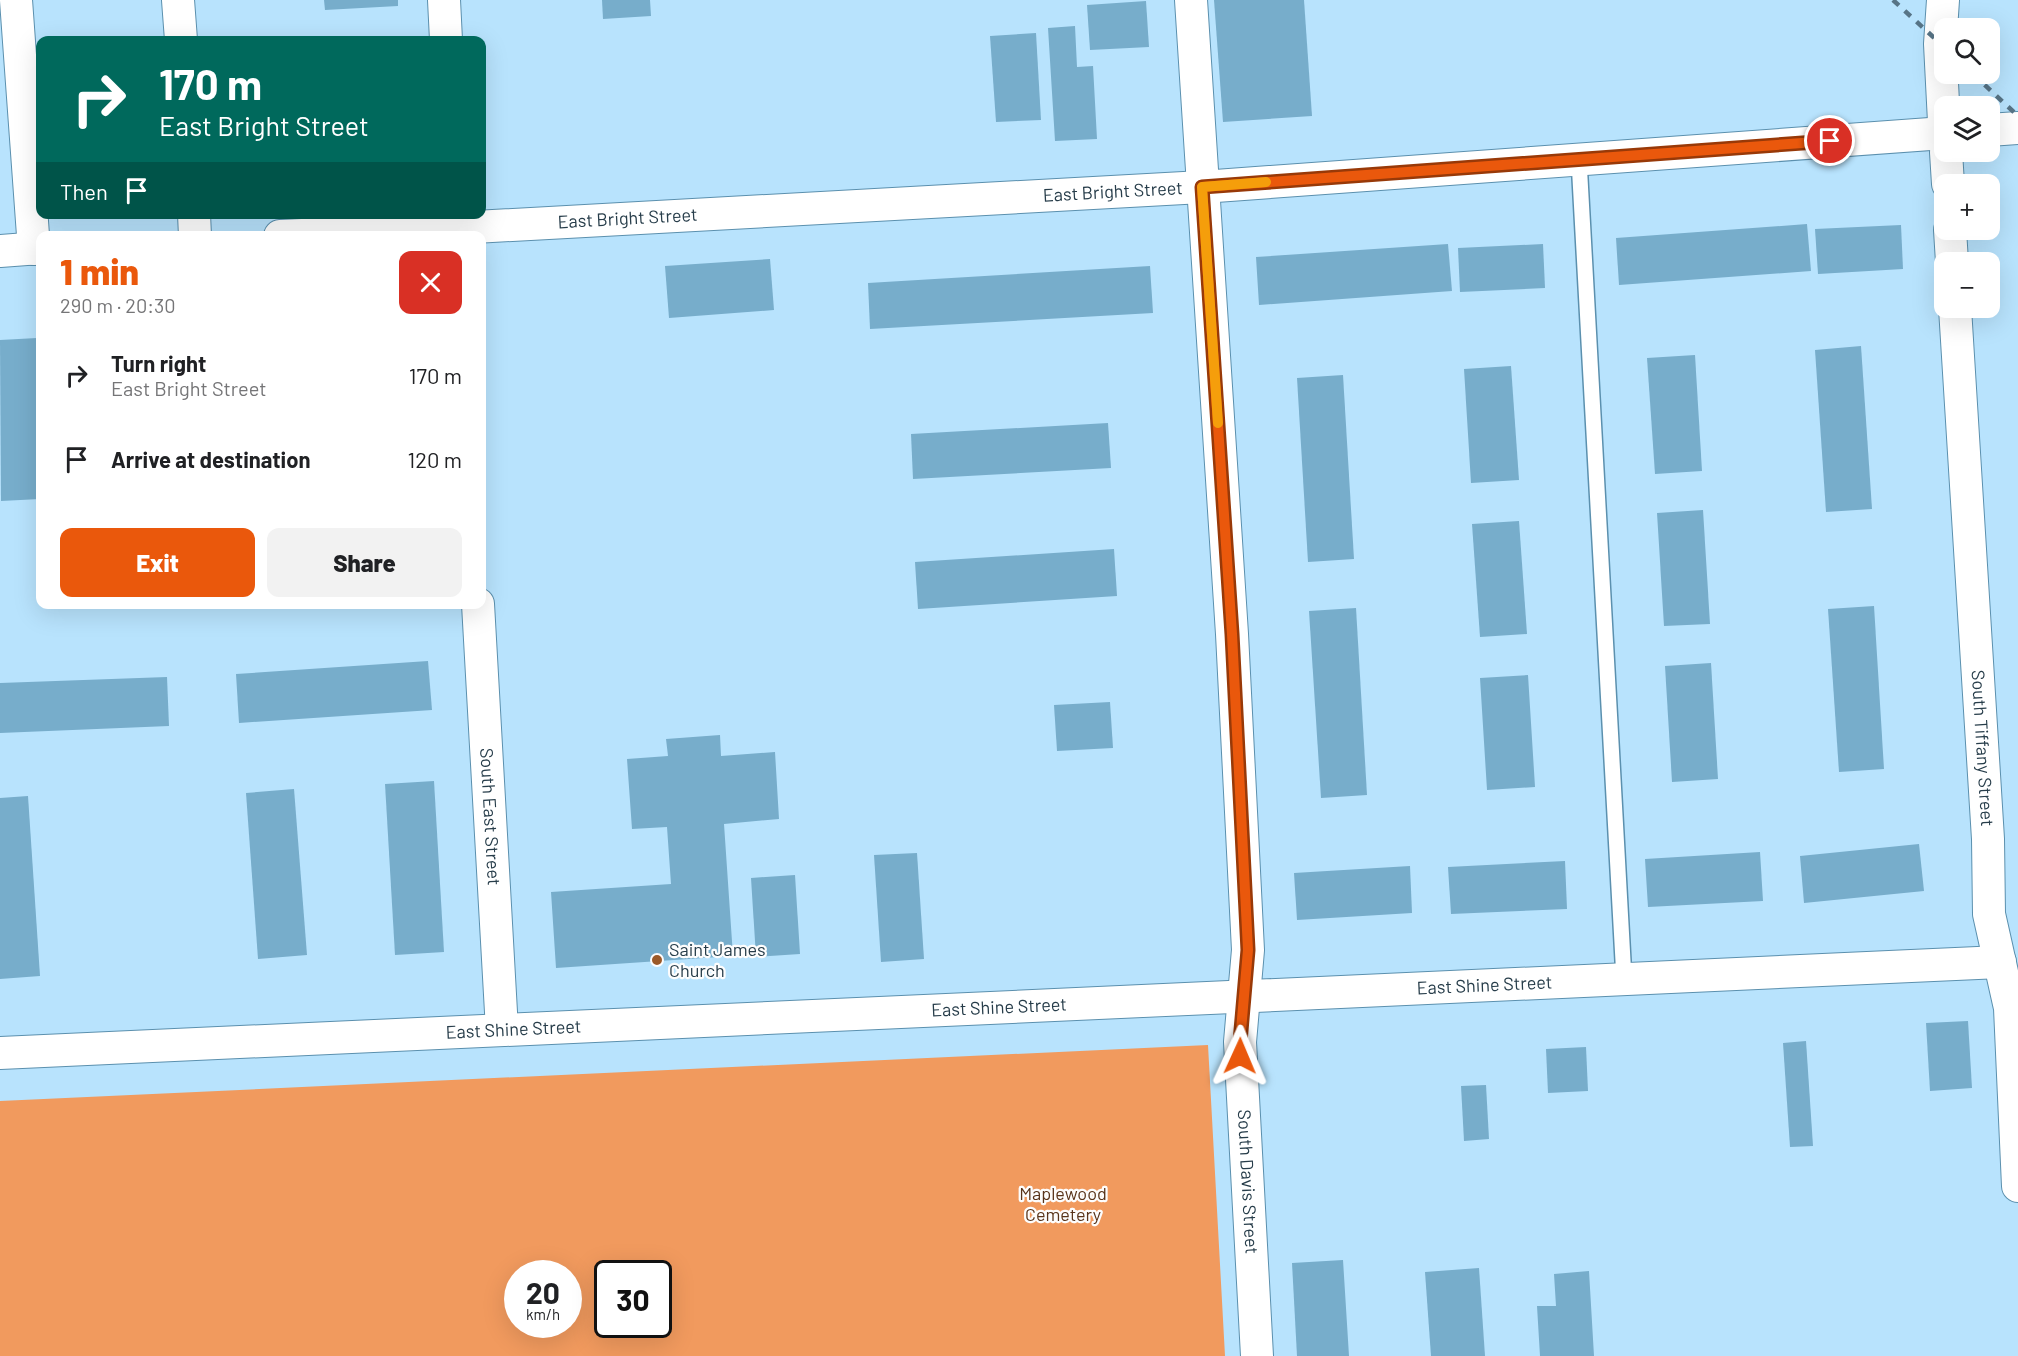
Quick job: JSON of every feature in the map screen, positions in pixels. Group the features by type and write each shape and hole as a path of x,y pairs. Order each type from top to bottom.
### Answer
{"street":[{"path":"16,0 36,236"},
{"path":"178,0 181,36"},
{"path":"444,0 446,36"},
{"name":"South Davis Street","path":"1191,0 1235,693 1248,950 1240,1042 1257,1356"},
{"path":"1943,0 1940,44 1943,96"},
{"path":"2000,129 2018,128"},
{"name":"East Bright Street","path":"368,231 1202,187 1934,134"},
{"path":"0,250 36,248"},
{"name":"South Tiffany Street","path":"1956,318 1988,839 1989,914 2010,1008 2018,1186"},
{"name":"South East Street","path":"478,609 502,1030"},
{"name":"East Shine Street","path":"0,1053 2000,962"}],"lane":[{"path":"1579,160 1624,979"}],"green space":[{"name":"Maplewood Cemetery","path":"1208,1045 1225,1356 0,1356 0,1101"}],"building":[{"path":"324,0 398,0 398,6 325,10"},
{"path":"602,0 650,0 651,16 603,19"},
{"path":"1214,0 1304,0 1312,116 1223,122"},
{"path":"1146,1 1149,47 1090,50 1087,5"},
{"path":"1075,26 1077,67 1093,66 1097,139 1055,141 1048,28"},
{"path":"1036,33 1041,120 996,122 990,36"},
{"path":"1807,224 1811,271 1619,285 1616,238"},
{"path":"1901,225 1903,269 1818,274 1815,229"},
{"path":"1448,244 1452,291 1259,305 1256,257"},
{"path":"1543,244 1545,288 1460,292 1458,248"},
{"path":"770,259 774,310 669,318 665,266"},
{"path":"1150,266 1153,313 870,329 868,283"},
{"path":"36,338 36,499 1,501 0,340"},
{"path":"1861,346 1872,509 1826,512 1815,350"},
{"path":"1695,355 1702,471 1655,474 1647,358"},
{"path":"1511,366 1519,480 1471,483 1464,369"},
{"path":"1343,375 1354,559 1308,562 1297,378"},
{"path":"1108,423 1111,468 913,479 911,434"},
{"path":"1703,510 1710,624 1664,626 1657,513"},
{"path":"1519,521 1527,634 1480,637 1472,524"},
{"path":"1114,549 1117,596 918,609 915,562"},
{"path":"1874,606 1884,769 1839,772 1828,609"},
{"path":"1356,608 1367,795 1321,798 1309,611"},
{"path":"428,661 432,710 239,723 236,674"},
{"path":"1711,663 1718,779 1672,782 1665,666"},
{"path":"1528,675 1535,787 1487,790 1480,678"},
{"path":"167,677 169,726 0,733 0,683"},
{"path":"1110,702 1113,748 1057,751 1054,705"},
{"path":"720,735 721,756 775,752 779,819 724,824 733,956 556,968 551,892 671,884 667,827 632,829 627,759 668,756 666,739"},
{"path":"434,781 444,952 395,955 385,784"},
{"path":"294,789 307,955 258,959 246,793"},
{"path":"28,796 40,976 0,979 0,798"},
{"path":"1919,844 1924,891 1804,903 1800,856"},
{"path":"1760,852 1763,901 1648,907 1645,859"},
{"path":"917,853 924,959 881,962 874,855"},
{"path":"1565,861 1567,909 1451,914 1448,867"},
{"path":"1410,866 1412,913 1297,920 1294,873"},
{"path":"795,875 800,954 756,957 751,878"},
{"path":"1968,1021 1972,1088 1930,1091 1926,1023"},
{"path":"1806,1041 1813,1146 1790,1147 1783,1043"},
{"path":"1586,1047 1588,1091 1548,1093 1546,1049"},
{"path":"1486,1085 1489,1139 1464,1141 1461,1086"},
{"path":"1343,1260 1349,1356 1297,1356 1292,1263"},
{"path":"1479,1268 1485,1356 1431,1356 1425,1272"},
{"path":"1589,1271 1594,1356 1540,1356 1537,1306 1556,1306 1554,1274"}],"railway":[{"path":"1893,0 1934,38"},
{"path":"1984,84 2018,116"}],"slow traffic":[{"path":"1218,423 1202,187 1266,182"}],"place":[{"name":"Saint James Church","path":"657,960"}],"route":[{"path":"1240,1056 1248,950 1232,634 1202,187 1830,141"}]}
